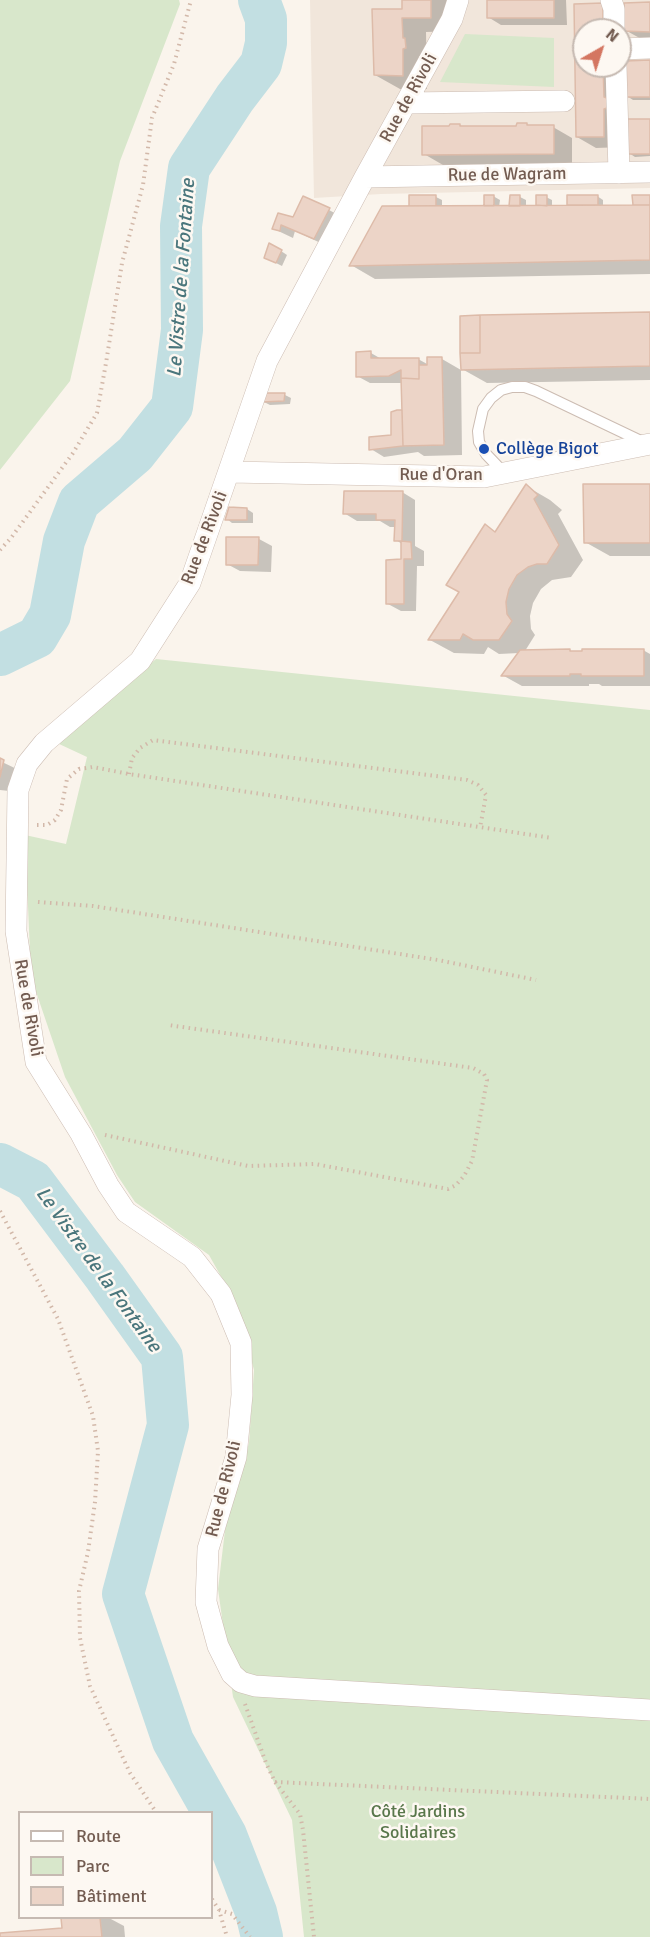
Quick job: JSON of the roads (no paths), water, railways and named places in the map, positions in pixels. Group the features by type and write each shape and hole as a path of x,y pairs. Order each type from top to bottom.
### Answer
{"street":[{"name":"Rue de Rivoli","path":"458,0 452,20 267,361 190,583 140,661 44,743 27,764 18,790 16,931 36,1062 126,1212 192,1257 221,1294 241,1343 242,1395 236,1457 208,1549 206,1602 218,1646 232,1674 241,1682 255,1686 650,1710"},
{"path":"611,0 614,18"},
{"path":"632,49 650,48"},
{"path":"616,78 619,173"},
{"path":"406,103 564,101"},
{"name":"Rue de Wagram","path":"365,177 650,172"},
{"name":"Rue d'Oran","path":"230,472 483,477 649,444"}],"lane":[{"path":"504,473 486,454 479,442 478,431 483,409 491,398 501,390 512,387 525,387 536,391 649,444"}],"waterway":[{"name":"Le Vistre de la Fontaine","path":"0,655 37,637 50,615 64,541 79,502 135,454 172,407 182,330 181,226 189,168 235,98 261,64 266,43 266,19 259,0"},
{"name":"Le Vistre de la Fontaine","path":"0,1164 33,1181 162,1357 168,1425 123,1594 173,1741 212,1811"},
{"name":"Le Vistre de la Fontaine","path":"213,1812 226,1835 256,1912 262,1937"}],"place":[{"name":"Collège Bigot","path":"484,449"}],"park label":[{"name":"Côté Jardins Solidaires","path":"418,1822"}]}
